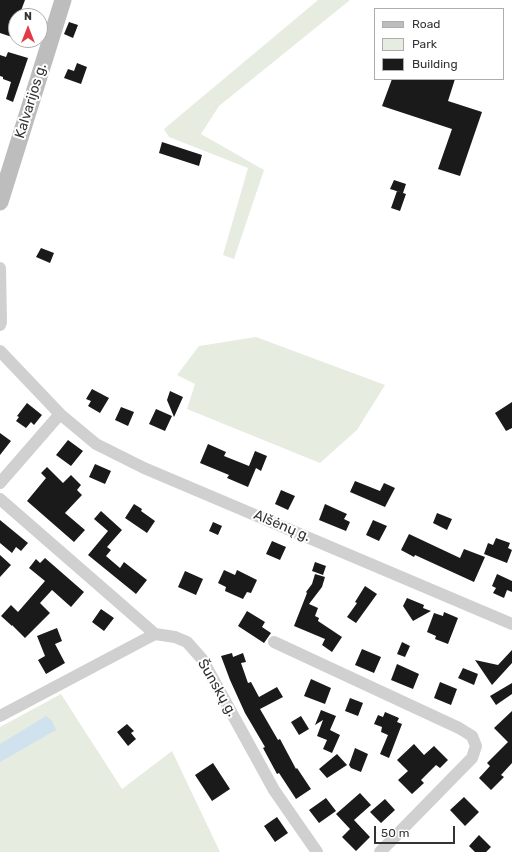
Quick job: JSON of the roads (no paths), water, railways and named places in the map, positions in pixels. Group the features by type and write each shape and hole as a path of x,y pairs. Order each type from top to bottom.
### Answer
{"main road":[{"name":"Kalvarijos g.","path":"0,202 63,0"}],"street":[{"path":"0,268 0,325"},
{"name":"Alšėnų g.","path":"0,351 60,414 91,441 144,468 512,624"},
{"path":"0,483 60,414"},
{"path":"0,499 155,634 0,716"},
{"name":"Šunskų g.","path":"155,634 175,637 187,642 202,658 274,790 317,852"},
{"path":"274,642 459,728 472,736 476,746 472,758 380,852"}],"water":[{"path":"46,716 52,721 56,730 0,762 0,744"}]}
